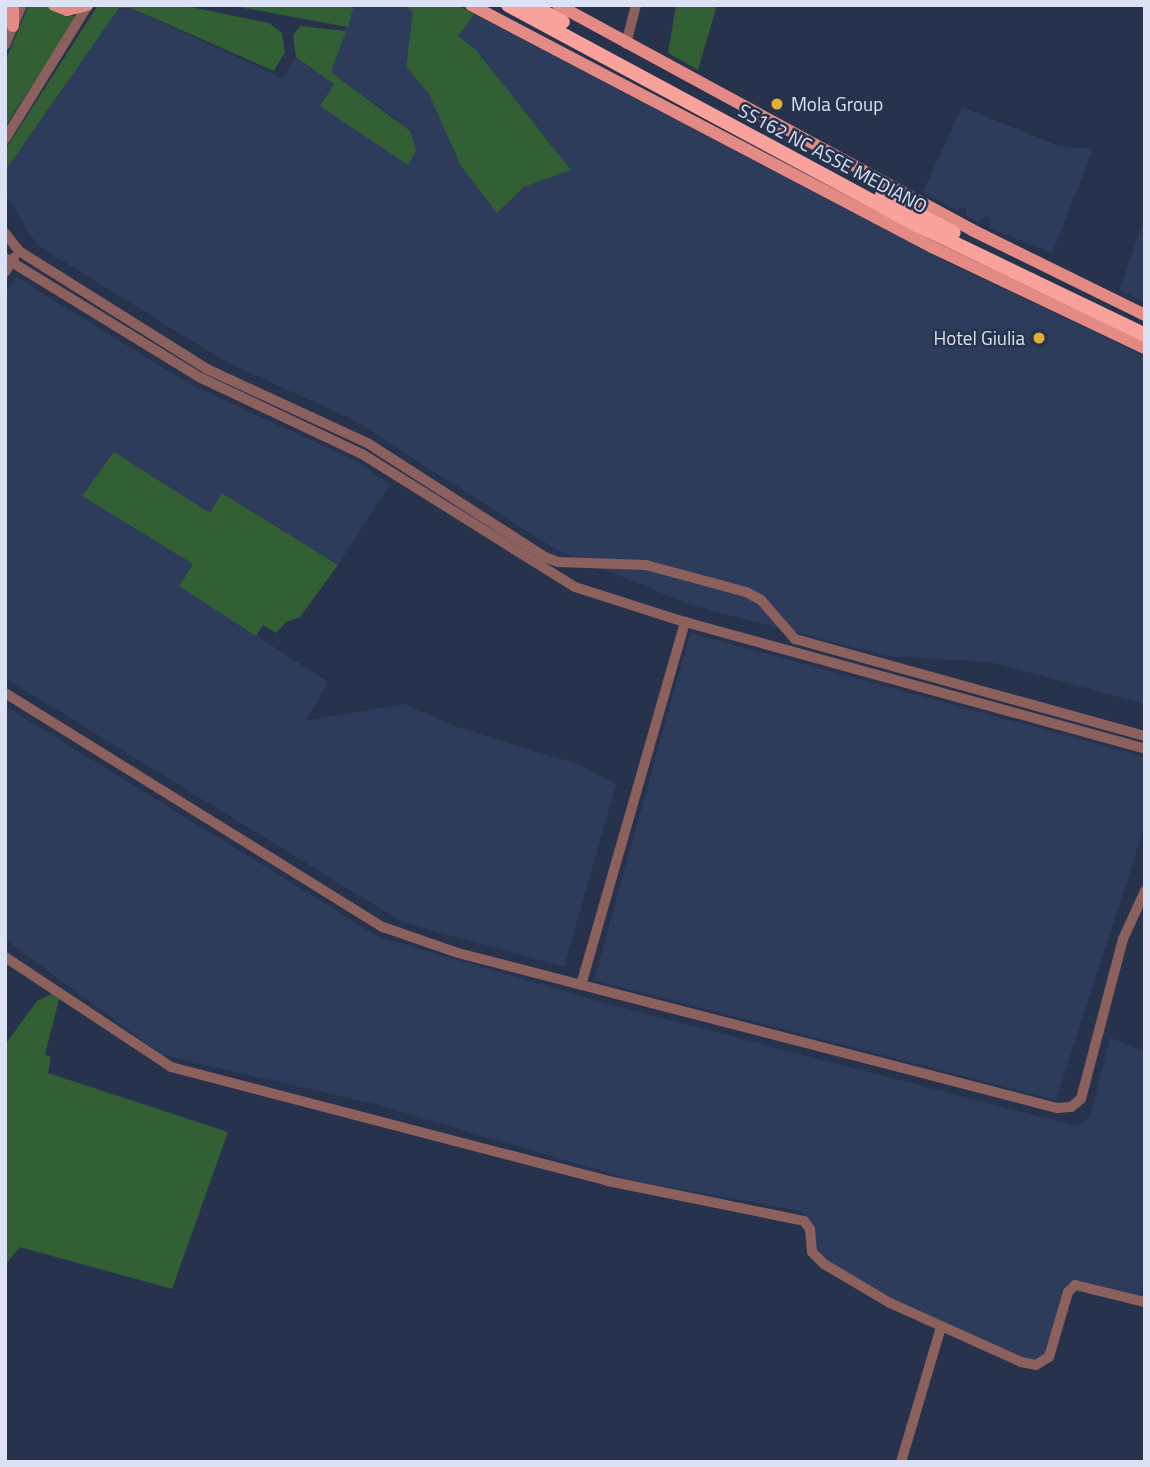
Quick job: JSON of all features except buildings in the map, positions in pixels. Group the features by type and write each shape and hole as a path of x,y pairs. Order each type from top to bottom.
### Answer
{"highway":[{"path":"493,5 575,38"},
{"name":"SS162 NC ASSE MEDIANO","path":"508,5 1145,335"},
{"name":"SS162 NC ASSE MEDIANO","path":"531,5 997,260 1145,324"}],"main road":[{"path":"13,5 13,26"},
{"path":"54,5 67,10 88,5"},
{"path":"471,5 932,247 1145,348"},
{"path":"558,5 960,223 1145,315"}],"street":[{"path":"5,45 22,5"},
{"path":"5,139 88,5"},
{"path":"626,44 636,5"},
{"path":"5,233 19,251 207,369 369,444 545,557 558,562 646,565 746,592 761,600 795,639 1145,736"},
{"path":"5,272 8,260 19,251"},
{"path":"8,260 201,378 362,454 555,577 593,595 1145,749"},
{"path":"581,985 685,622"},
{"path":"5,693 383,928 581,985 1057,1108 1071,1107 1081,1099 1123,939 1145,891"},
{"path":"5,957 171,1067 608,1181 804,1221 809,1225 815,1257 890,1303 1021,1362 1036,1364 1051,1352 1068,1292 1075,1285 1145,1302"},
{"path":"901,1462 941,1327"}],"shaded area":[{"path":"354,5 404,5 414,12 406,67 429,94 497,213 524,187 571,170 475,49 458,36 460,13 474,14 955,266 1145,356 1145,704 990,662 887,656 691,605 555,549 352,419 226,362 37,245 5,193 5,171 113,11 131,8 282,78 296,57 334,84 320,106 401,122 330,72"},
{"path":"962,107 1059,146 1093,149 1052,253 989,228 991,220 986,217 978,222 966,216 966,208 956,210 923,192"},
{"path":"1145,216 1145,302 1120,290"},
{"path":"16,277 191,385 356,461 390,484 338,565 223,493 210,513 114,452 83,496 193,564 179,586 328,682 305,721 405,704 454,726 580,765 616,784 564,967 402,922 5,678 5,295"},
{"path":"690,633 1145,757 1145,825 1056,1100 594,980"},
{"path":"5,706 379,937 608,1004 1076,1126 1090,1117 1110,1038 1145,1051 1145,1276 1139,1297 1075,1280 1068,1283 1047,1355 1027,1362 892,1301 819,1256 813,1224 800,1211 632,1180 375,1104 162,1055 5,939"}],"green space":[{"path":"29,5 47,5 76,17 5,127 5,61"},
{"path":"98,5 181,5 269,23 282,33 285,52 274,71 131,8 119,8 5,171 5,150"},
{"path":"228,5 354,5 348,27"},
{"path":"404,5 458,5 474,14 458,36 475,49 571,170 524,187 497,213 461,166 429,94 406,67 413,12"},
{"path":"676,5 717,5 698,70 668,53"},
{"path":"300,26 346,31 331,72 410,131 416,150 408,165 320,106 334,84 296,57 293,35"},
{"path":"114,452 210,513 222,493 338,565 300,617 286,622 276,633 263,625 256,636 179,586 193,564 82,496"},
{"path":"52,994 60,996 45,1054 51,1057 48,1073 228,1132 172,1289 20,1247 5,1265 5,1045 37,1001"}],"place":[{"name":"Mola Group","path":"777,104"},
{"name":"Hotel Giulia","path":"1039,338"}]}
